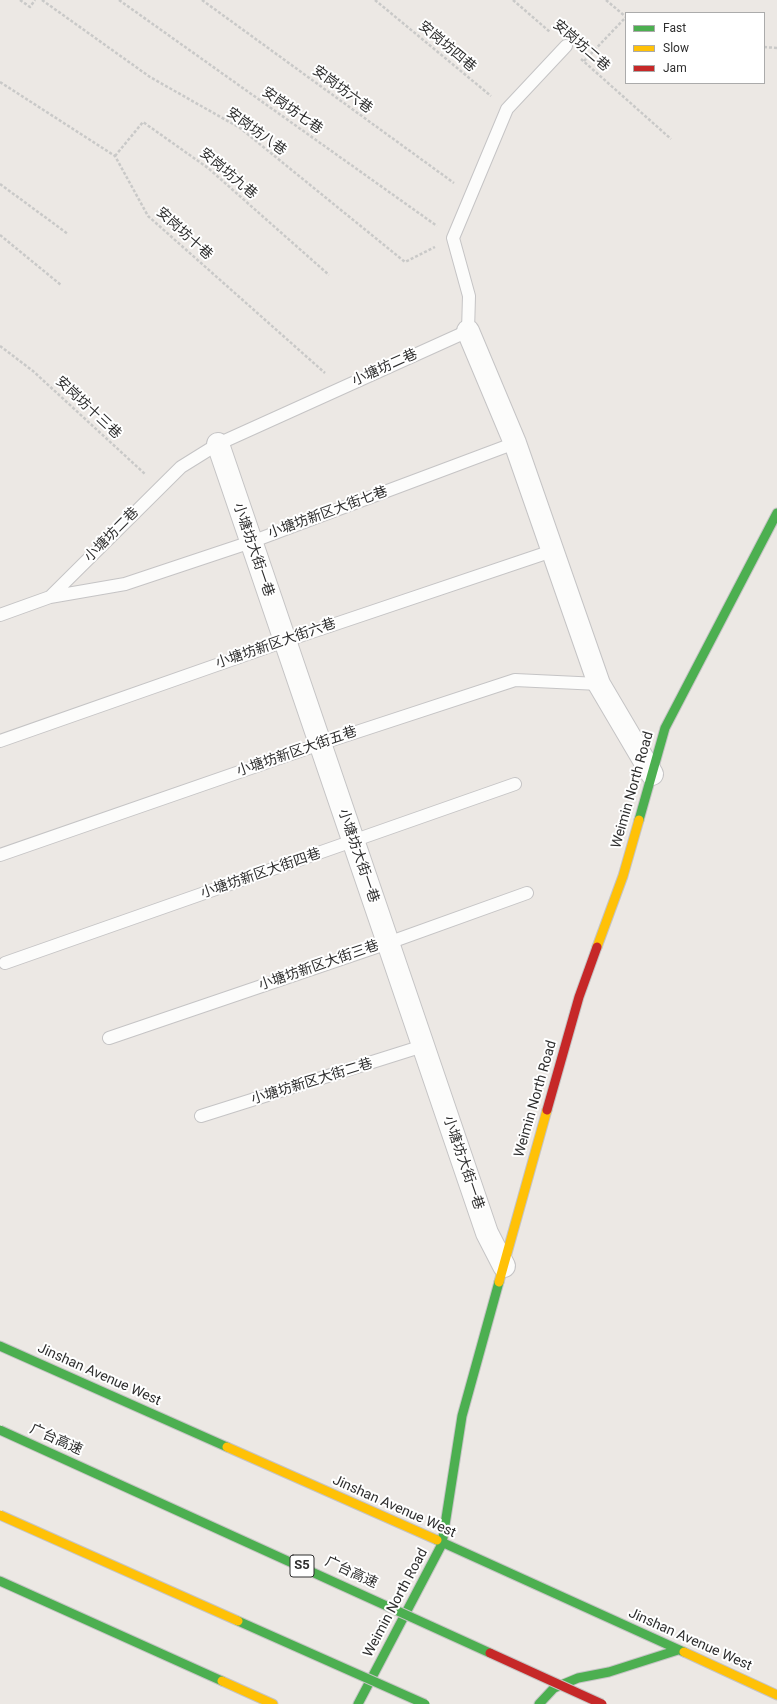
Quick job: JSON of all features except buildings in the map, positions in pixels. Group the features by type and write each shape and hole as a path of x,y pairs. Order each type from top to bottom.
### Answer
{"main road":[{"name":"Weimin North Road","path":"358,1704 442,1544 462,1416 579,997 623,876 665,728 777,513"},
{"name":"Jinshan Avenue West","path":"0,1346 777,1695"},
{"name":"广台高速","path":"0,1430 602,1704"},
{"path":"0,1515 425,1704"},
{"path":"0,1581 273,1704"},
{"path":"539,1704 554,1688 578,1678 608,1672 678,1650"}],"street":[{"path":"468,330 515,444 599,684 652,774"},
{"name":"小塘坊大街一巷","path":"218,444 487,1233 504,1266"}],"lane":[{"path":"468,330 470,296 453,238 507,109 566,46"},
{"name":"小塘坊二巷","path":"50,597 181,467 218,444 468,330"},
{"name":"小塘坊新区大街七巷","path":"0,616 50,597 125,584 251,542 515,444"},
{"name":"小塘坊新区大街六巷","path":"0,741 285,641 552,551"},
{"name":"小塘坊新区大街五巷","path":"0,854 320,744 515,680 599,684"},
{"name":"小塘坊新区大街四巷","path":"5,963 515,784"},
{"name":"小塘坊新区大街三巷","path":"109,1038 388,943 527,892"},
{"name":"小塘坊新区大街二巷","path":"201,1116 423,1046"}],"path":[{"path":"20,0 30,7 35,0"},
{"name":"安岗坊八巷","path":"42,0 150,77 240,128 405,262 453,238"},
{"name":"安岗坊七巷","path":"120,0 453,238"},
{"name":"安岗坊六巷","path":"202,0 471,195"},
{"name":"安岗坊四巷","path":"374,0 507,109"},
{"name":"安岗坊二巷","path":"513,0 671,138"},
{"path":"606,0 625,16"},
{"path":"584,61 625,18"},
{"path":"765,47 777,48"},
{"name":"安岗坊十巷","path":"0,82 115,156 148,216 341,388"},
{"name":"安岗坊九巷","path":"115,156 143,122 208,168 328,275"},
{"path":"0,184 68,234"},
{"path":"0,235 61,285"},
{"name":"安岗坊十三巷","path":"0,346 33,371 160,488"}],"traffic: fast":[{"path":"639,820 665,728 777,513"},
{"path":"358,1704 442,1544 462,1416 499,1282"},
{"path":"0,1346 227,1447"},
{"path":"0,1430 490,1653"},
{"path":"437,1540 684,1652"},
{"path":"0,1581 222,1681"},
{"path":"238,1621 425,1704"},
{"path":"539,1704 554,1688 578,1678 609,1672 678,1650"}],"traffic: slow":[{"path":"597,947 623,876 639,820"},
{"path":"499,1282 547,1110"},
{"path":"227,1447 437,1540"},
{"path":"0,1515 238,1621"},
{"path":"684,1652 777,1695"},
{"path":"222,1681 273,1704"}],"traffic: jam":[{"path":"547,1110 579,997 597,947"},
{"path":"490,1653 602,1704"}]}
